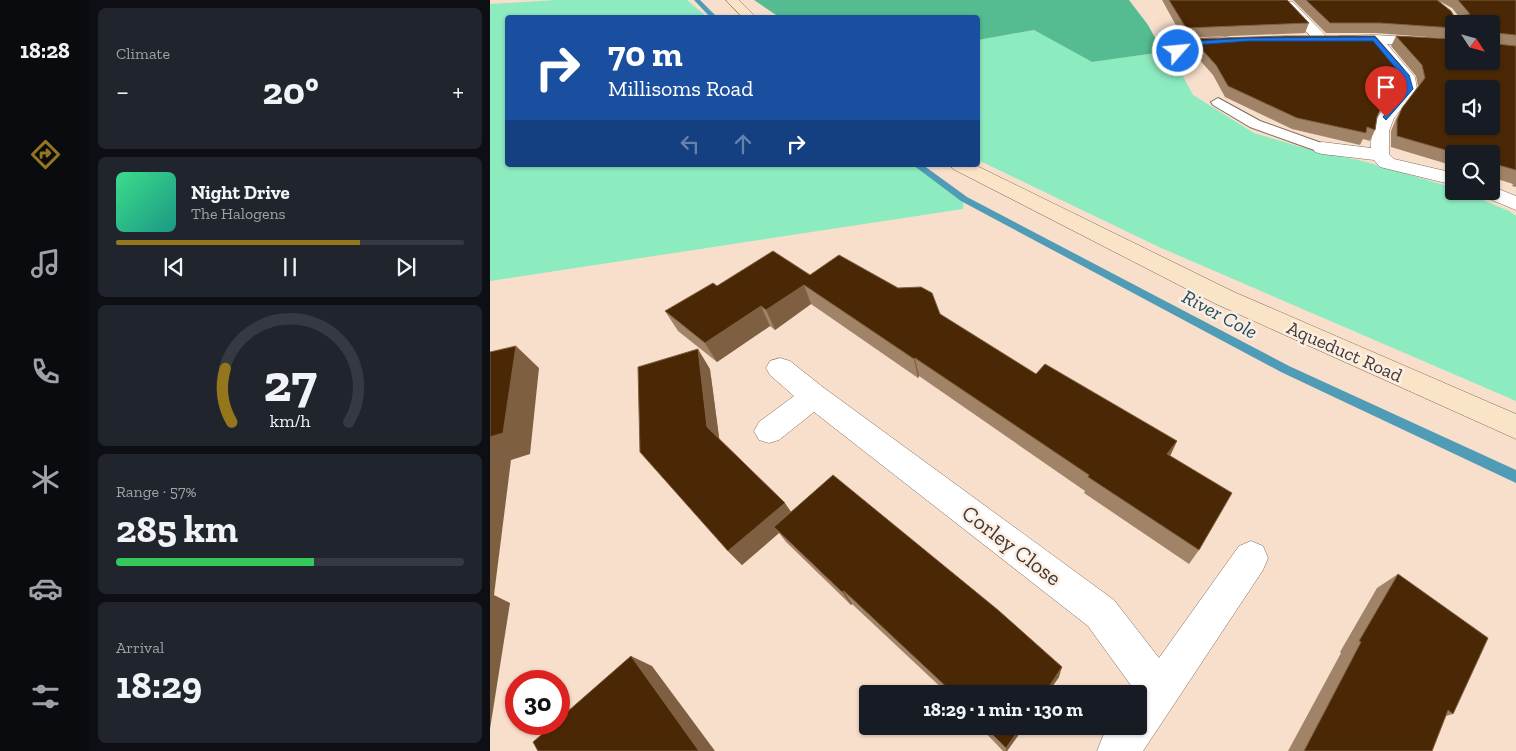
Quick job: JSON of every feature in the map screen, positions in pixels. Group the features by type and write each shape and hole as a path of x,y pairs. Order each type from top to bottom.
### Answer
{"street":[{"path":"732,0 748,15"},
{"path":"1283,0 1292,6 1302,20 1322,40"},
{"path":"1375,39 1406,76 1410,89 1386,117 1380,131 1380,155 1387,163 1445,177"},
{"path":"1304,40 1375,39 1445,43"},
{"path":"1174,44 1240,40"},
{"path":"1322,148 1380,155"},
{"name":"Aqueduct Road","path":"964,167 1225,298 1516,428"},
{"path":"1500,197 1516,204"},
{"name":"Corley Close","path":"780,368 814,396 1101,613 1159,691"},
{"path":"769,431 814,396"},
{"path":"1147,709 1251,558"},
{"path":"1118,751 1129,735"}],"lane":[{"path":"1218,102 1234,114 1266,130 1322,148"}],"green space":[{"path":"556,0 687,0 705,15 505,15 505,167 917,167 964,199 963,209 490,281 490,4"},
{"path":"754,0 1129,0 1148,25 1163,52 1092,62 1034,30 980,40 980,15 776,15"},
{"path":"1034,30 1092,62 1163,52 1177,65 1193,95 1254,133 1318,152 1363,161 1445,185 1445,200 1483,200 1516,216 1516,401 1159,247 980,161 980,40"}],"building":[{"path":"1169,0 1287,0 1309,23 1186,28"},
{"path":"1306,0 1437,0 1453,15 1445,15 1445,27 1380,23 1330,23"},
{"path":"1458,0 1516,0 1516,35 1500,33 1500,15 1466,15 1470,14"},
{"path":"1375,36 1403,68 1405,77 1383,103 1377,117 1375,130 1367,127 1366,133 1297,118 1228,86 1216,65 1192,39"},
{"path":"1396,36 1445,39 1445,70 1500,70 1500,44 1516,46 1516,170 1500,166 1500,145 1445,145 1445,150 1397,136 1397,120 1402,108 1425,78 1422,65"},
{"path":"773,251 810,275 839,255 898,288 921,287 932,293 940,314 1036,374 1045,364 1177,441 1167,454 1232,493 1199,550 804,285 766,310 761,306 705,343 665,311 713,283 717,286"},
{"path":"516,346 503,433 490,437 490,352"},
{"path":"698,349 707,427 785,503 728,551 640,452 638,367"},
{"path":"833,475 998,610 1062,667 1050,685 944,685 774,527"},
{"path":"1398,574 1488,638 1453,714 1448,710 1432,751 1304,751 1361,642 1359,641"},
{"path":"631,656 699,751 538,751 533,742 541,735 570,735 570,709"},
{"path":"993,735 1015,735 1006,748"}],"waterway":[{"name":"River Cole","path":"697,0 712,15"},
{"name":"River Cole","path":"920,167 964,199 1285,369 1516,477"}],"route":[{"path":"1178,51 1177,44 1249,40 1375,39 1406,76 1410,89 1386,117"}]}
